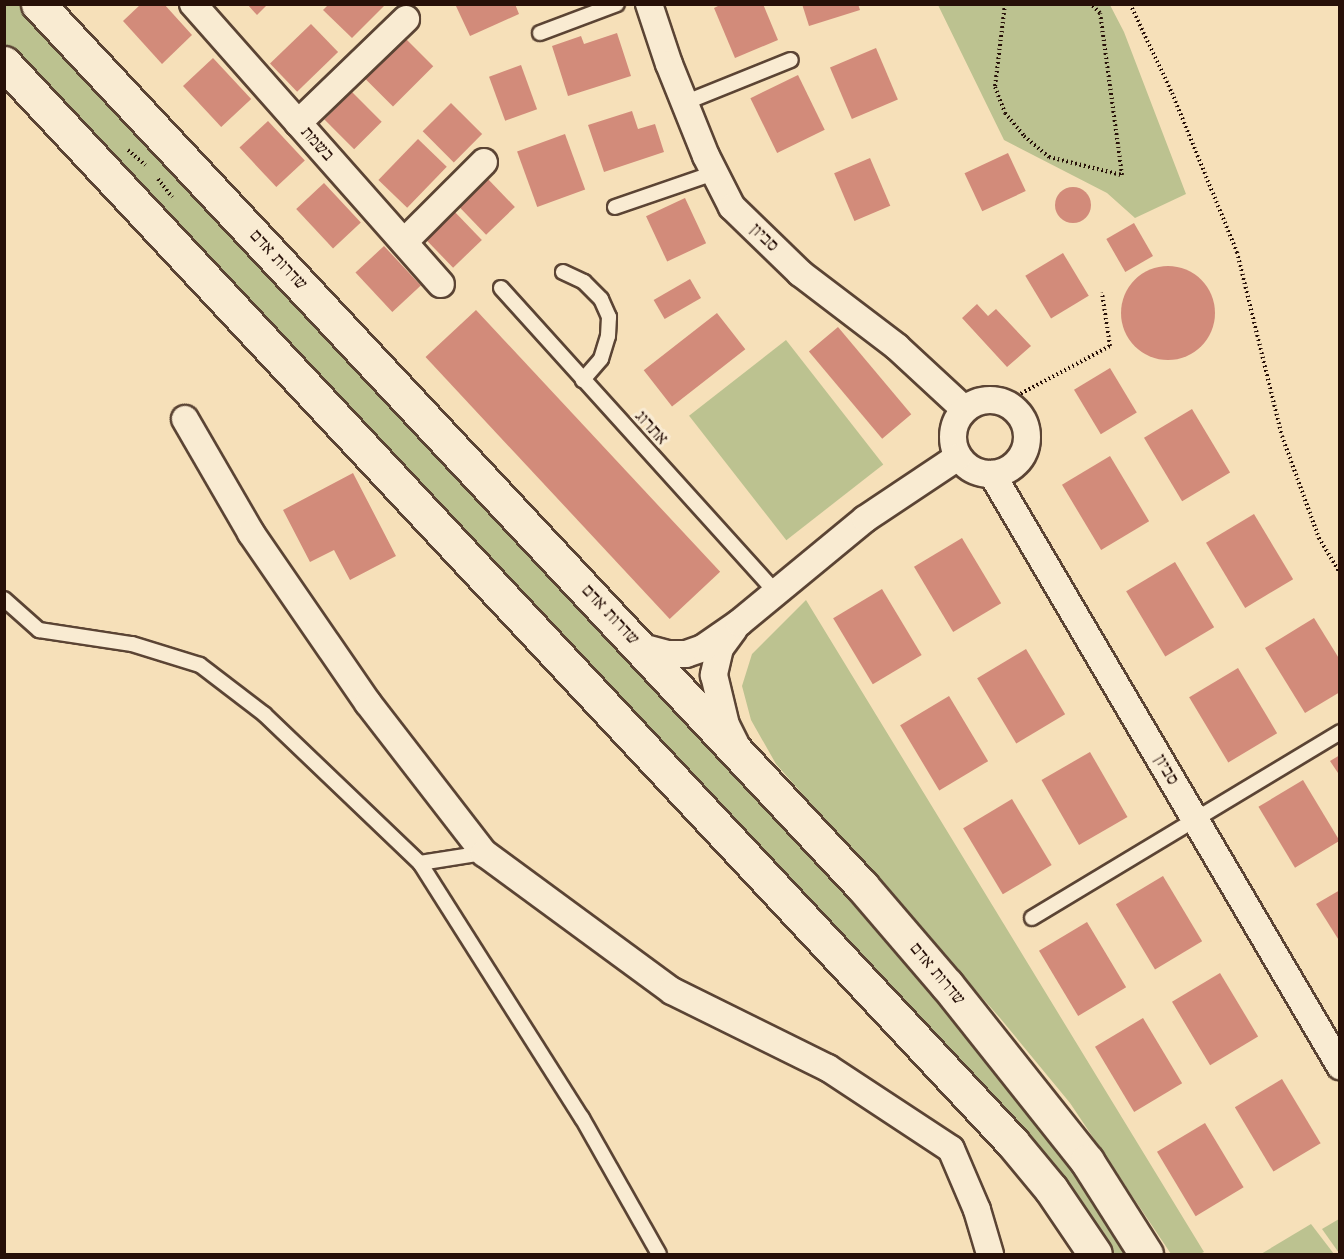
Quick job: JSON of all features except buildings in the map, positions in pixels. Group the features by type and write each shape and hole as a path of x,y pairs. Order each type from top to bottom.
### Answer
{"street":[{"name":"שדרות אדם","path":"38,4 862,886 968,1011 1087,1161 1146,1254"},
{"name":"בשמת","path":"193,4 441,284"},
{"name":"סביון","path":"649,4 684,103 714,173 732,207 800,273 897,348 964,409"},
{"path":"298,123 406,19"},
{"path":"4,63 1012,1142 1051,1189 1095,1254"},
{"path":"404,242 484,162"},
{"path":"983,400 1005,402 1016,409 1024,420 1027,442 1023,455 1005,472 979,473 958,457 953,445 952,432 956,420 964,409 975,402 983,400"},
{"path":"185,419 258,542 368,703 484,853 672,991 828,1068 951,1149 977,1210 990,1254"},
{"path":"638,646 668,654 686,654 703,648 739,623 865,519 958,457"},
{"name":"סביון","path":"992,474 1340,1066"},
{"path":"739,623 720,648 714,675 726,725 742,756"}],"lane":[{"path":"540,33 617,4"},
{"path":"684,103 791,60"},
{"path":"615,207 714,173"},
{"path":"563,272 584,282 601,299 609,317 608,336 601,359 583,380"},
{"name":"אתרוג","path":"501,288 776,592"},
{"path":"4,599 39,630 132,644 200,665 264,714 420,863 582,1118 659,1254"},
{"path":"1032,918 1340,732"},
{"path":"420,863 484,853"}],"path":[{"path":"1005,4 995,87 1005,113 1023,136 1049,157 1122,175 1100,13 1091,4"},
{"path":"1131,4 1172,93 1237,252 1282,436 1319,538 1340,573"},
{"path":"1005,402 1110,346 1102,293"}],"green space":[{"path":"5,5 19,5 851,896 936,994 1076,1170 1129,1254 1107,1254 5,49"},
{"path":"938,5 1110,5 1124,32 1186,194 1135,218 1107,193 1004,140"},
{"path":"786,340 883,465 786,540 689,416"},
{"path":"806,600 1204,1252 1171,1254 1070,1103 1000,1018 776,764 751,720 742,686 752,654"},
{"path":"1339,1219 1339,1253 1322,1229"},
{"path":"1311,1224 1334,1254 1261,1254"}]}
